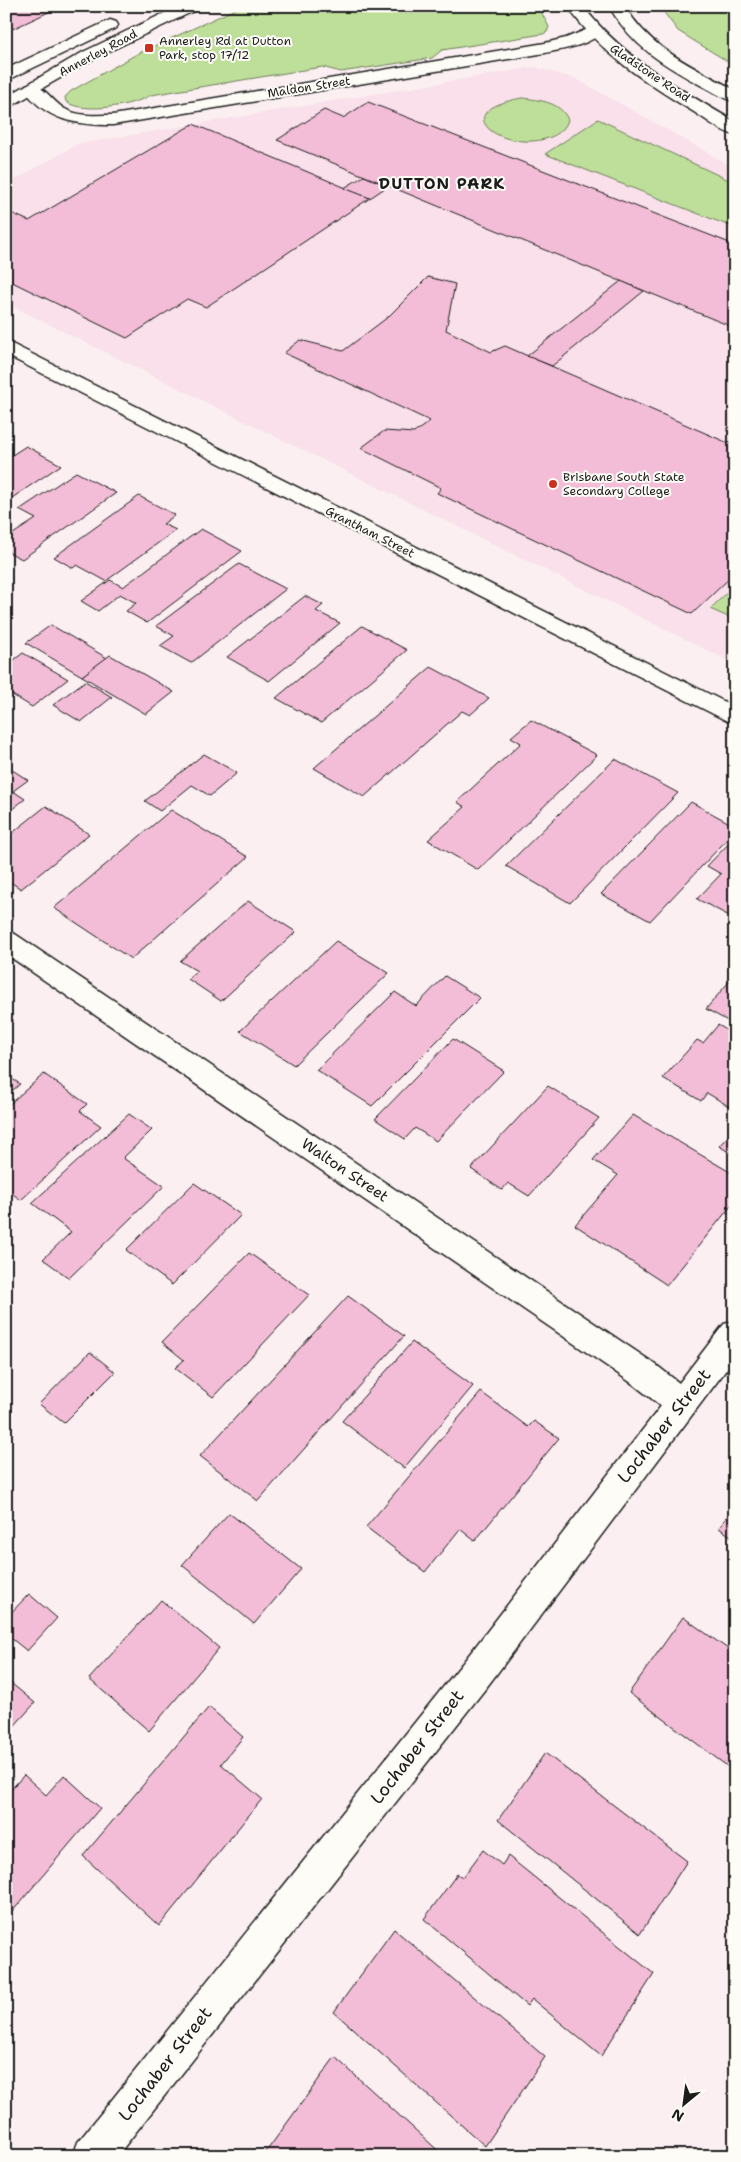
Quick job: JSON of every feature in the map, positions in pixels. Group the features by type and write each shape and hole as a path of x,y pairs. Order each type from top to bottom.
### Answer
{"street":[{"name":"Annerley Road","path":"6,104 89,55 192,6"},
{"name":"Gladstone Road","path":"575,6 593,32 619,55 735,130"},
{"name":"Gladstone Road","path":"617,6 634,34 650,47 735,97"},
{"name":"Annerley Road","path":"6,76 124,19"},
{"name":"Maldon Street","path":"32,89 46,106 65,117 79,120 113,120 545,48 571,42 593,32"},
{"name":"Grantham Street","path":"6,347 735,717"},
{"name":"Walton Street","path":"6,941 644,1374 681,1403"},
{"name":"Lochaber Street","path":"92,2156 477,1672 735,1334"}],"shaded area":[{"name":"Brisbane South State Secondary College","path":"535,67 576,79 735,168 735,664 6,303 6,185 78,144"}],"green space":[{"path":"242,6 538,6 549,27 547,32 543,34 442,50 432,58 341,72 322,67 151,95 133,102 109,107 84,108 66,102 65,97 71,91 137,54"},
{"path":"659,6 735,6 735,66 678,31"},
{"path":"522,98 549,103 560,109 568,120 563,129 555,135 544,139 520,141 497,135 489,129 484,122 484,116 487,111 501,103"},
{"path":"598,119 735,183 735,228 545,154"},
{"path":"735,585 735,620 710,609"}],"building":[{"path":"6,6 44,6 53,10 6,32"},
{"path":"368,102 735,245 735,328 277,140 324,110 343,118"},
{"path":"193,124 370,198 206,307 187,299 127,338 6,279 6,213 9,212 29,221"},
{"path":"364,176 388,186 370,198 344,188"},
{"path":"428,277 455,284 446,330 491,352 505,346 735,446 735,573 692,614 437,493 441,488 361,448 384,431 414,433 430,421 284,353 300,340 343,351 388,317"},
{"path":"621,281 644,291 552,366 527,356"},
{"path":"26,446 61,465 6,502 6,459"},
{"path":"76,472 116,493 22,559 6,551 6,534 9,532 13,534 36,519 19,510"},
{"path":"139,496 175,515 163,524 176,530 106,581 77,565 73,568 54,557"},
{"path":"201,529 242,551 147,623 126,611 136,603 120,594 98,611 81,601 110,580 123,587"},
{"path":"239,564 286,589 191,663 160,646 174,636 156,626"},
{"path":"305,596 323,605 316,611 340,623 269,681 227,657"},
{"path":"51,625 107,658 82,676 26,643"},
{"path":"362,626 407,650 321,723 276,698"},
{"path":"23,653 68,679 32,707 6,691 6,666"},
{"path":"110,655 174,692 146,714 82,676"},
{"path":"431,667 489,698 470,715 462,711 364,797 314,768"},
{"path":"85,681 112,697 81,722 53,705"},
{"path":"531,720 597,755 478,870 428,840 465,807 457,802 521,743 511,737"},
{"path":"204,754 237,773 210,796 192,785 160,811 145,801"},
{"path":"615,759 678,793 570,903 506,866"},
{"path":"6,766 28,780 13,791 25,799 6,814"},
{"path":"691,802 735,826 735,831 650,921 601,894"},
{"path":"46,806 89,834 21,889 6,879 6,838"},
{"path":"171,810 248,857 131,959 54,908"},
{"path":"735,837 735,919 697,899 721,874 707,866"},
{"path":"248,901 296,932 221,1001 188,979 197,971 180,961"},
{"path":"336,941 389,973 294,1065 240,1031"},
{"path":"445,976 480,998 372,1106 316,1070 395,992 416,1006"},
{"path":"733,977 735,978 735,1025 706,1009"},
{"path":"718,1025 735,1035 735,1110 707,1093 701,1101 663,1078 697,1040 703,1043"},
{"path":"453,1039 504,1071 436,1141 415,1128 405,1139 375,1119"},
{"path":"44,1074 87,1104 80,1111 101,1126 21,1200 6,1189 6,1107"},
{"path":"6,1075 20,1084 6,1096"},
{"path":"548,1086 599,1118 529,1196 508,1183 502,1190 471,1169"},
{"path":"129,1114 152,1130 123,1158 164,1186 69,1278 43,1259 71,1232 32,1203"},
{"path":"633,1115 735,1175 735,1201 667,1285 575,1225 618,1175 593,1160"},
{"path":"735,1128 735,1156 719,1146"},
{"path":"194,1183 241,1215 172,1285 126,1250"},
{"path":"249,1253 309,1295 213,1397 175,1368 184,1360 162,1342"},
{"path":"348,1296 404,1336 258,1501 200,1456"},
{"path":"412,1342 473,1386 404,1468 342,1421"},
{"path":"90,1352 115,1372 64,1423 39,1404"},
{"path":"481,1392 528,1427 534,1421 559,1438 475,1541 460,1529 425,1572 366,1527"},
{"path":"735,1506 735,1539 719,1528"},
{"path":"229,1513 301,1569 254,1624 182,1565"},
{"path":"29,1594 57,1618 27,1651 6,1634 6,1618"},
{"path":"161,1600 219,1648 149,1731 89,1679"},
{"path":"683,1617 735,1654 735,1772 629,1693"},
{"path":"6,1679 35,1703 6,1735"},
{"path":"209,1707 243,1737 221,1764 262,1799 159,1926 83,1856"},
{"path":"545,1753 687,1861 640,1934 498,1820"},
{"path":"24,1775 46,1795 64,1775 100,1808 6,1919 6,1795"},
{"path":"483,1850 502,1865 508,1856 654,1974 601,2056 532,1999 527,2006 424,1919 457,1874 463,1877"},
{"path":"394,1929 545,2057 485,2146 334,2012"},
{"path":"335,2057 444,2156 263,2156"}],"place":[{"name":"Annerley Rd at Dutton Park, stop 17/12","path":"149,48"},
{"name":"Brisbane South State Secondary College","path":"553,484"}],"district":[{"name":"DUTTON PARK","path":"442,183"}]}
